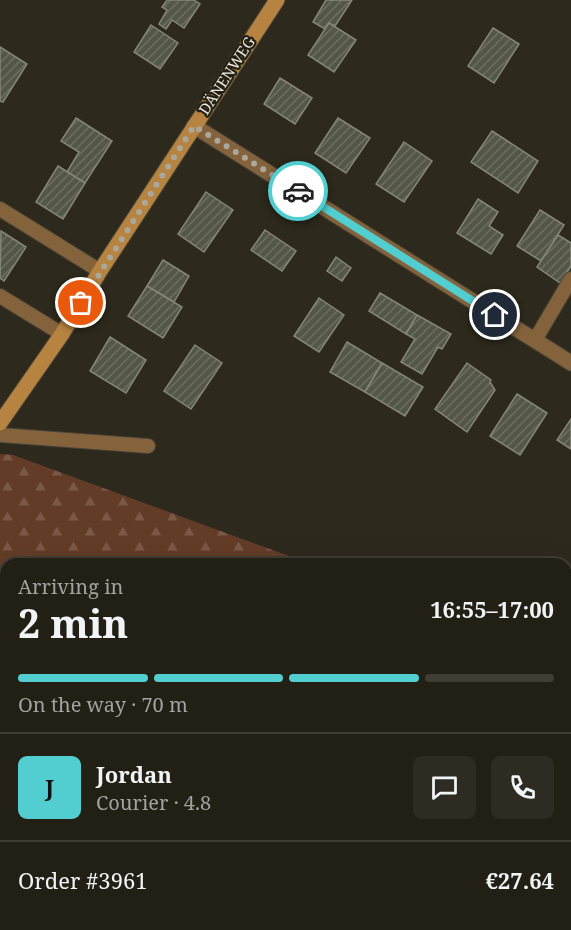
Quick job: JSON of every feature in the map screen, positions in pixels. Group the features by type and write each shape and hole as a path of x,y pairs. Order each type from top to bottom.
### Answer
{"street":[{"name":"DÄNENWEG","path":"0,423 62,334 100,271 277,0"},
{"path":"194,126 571,363"}],"lane":[{"path":"0,209 100,271"},
{"path":"535,340 571,279"},
{"path":"0,296 62,334"},
{"path":"0,435 148,446"}],"green space":[{"path":"0,454 13,455 295,558 0,558"}],"building":[{"path":"167,0 194,0 200,4 184,28 172,20 166,29 159,24 167,10 162,7"},
{"path":"326,0 352,0 335,26 329,23 325,29 313,22"},
{"path":"329,23 356,40 334,72 308,55"},
{"path":"151,25 178,43 160,69 134,52"},
{"path":"493,28 519,44 494,83 468,66"},
{"path":"0,47 27,64 3,102 0,101"},
{"path":"280,78 312,98 295,124 264,104"},
{"path":"76,118 112,141 85,183 67,172 79,152 61,141"},
{"path":"338,118 370,138 346,173 315,153"},
{"path":"492,131 538,161 518,193 471,162"},
{"path":"404,142 432,161 404,202 376,184"},
{"path":"58,166 85,183 63,219 36,202"},
{"path":"206,192 233,210 204,252 178,234"},
{"path":"478,199 498,212 489,226 503,235 491,254 457,233"},
{"path":"540,210 564,225 541,261 517,246"},
{"path":"265,230 296,251 282,271 251,250"},
{"path":"1,231 26,247 4,281 0,278"},
{"path":"558,235 571,243 571,266 560,283 537,267"},
{"path":"336,257 351,268 342,281 327,271"},
{"path":"163,260 189,276 174,302 147,286"},
{"path":"147,286 182,307 163,338 128,316"},
{"path":"380,293 417,315 406,334 369,311"},
{"path":"319,298 344,315 319,352 294,336"},
{"path":"417,315 451,334 442,349 438,347 422,374 401,362 415,339 406,334"},
{"path":"110,337 146,360 126,393 90,371"},
{"path":"347,342 382,363 365,392 330,372"},
{"path":"195,345 222,363 191,409 164,391"},
{"path":"382,363 423,387 405,416 365,392"},
{"path":"467,363 491,380 495,390 467,432 435,409"},
{"path":"517,394 547,413 520,455 490,436"},
{"path":"571,419 571,449 557,440"}],"way so far":[{"path":"81,303 194,126 298,191"}],"route":[{"path":"298,191 495,315"}]}
